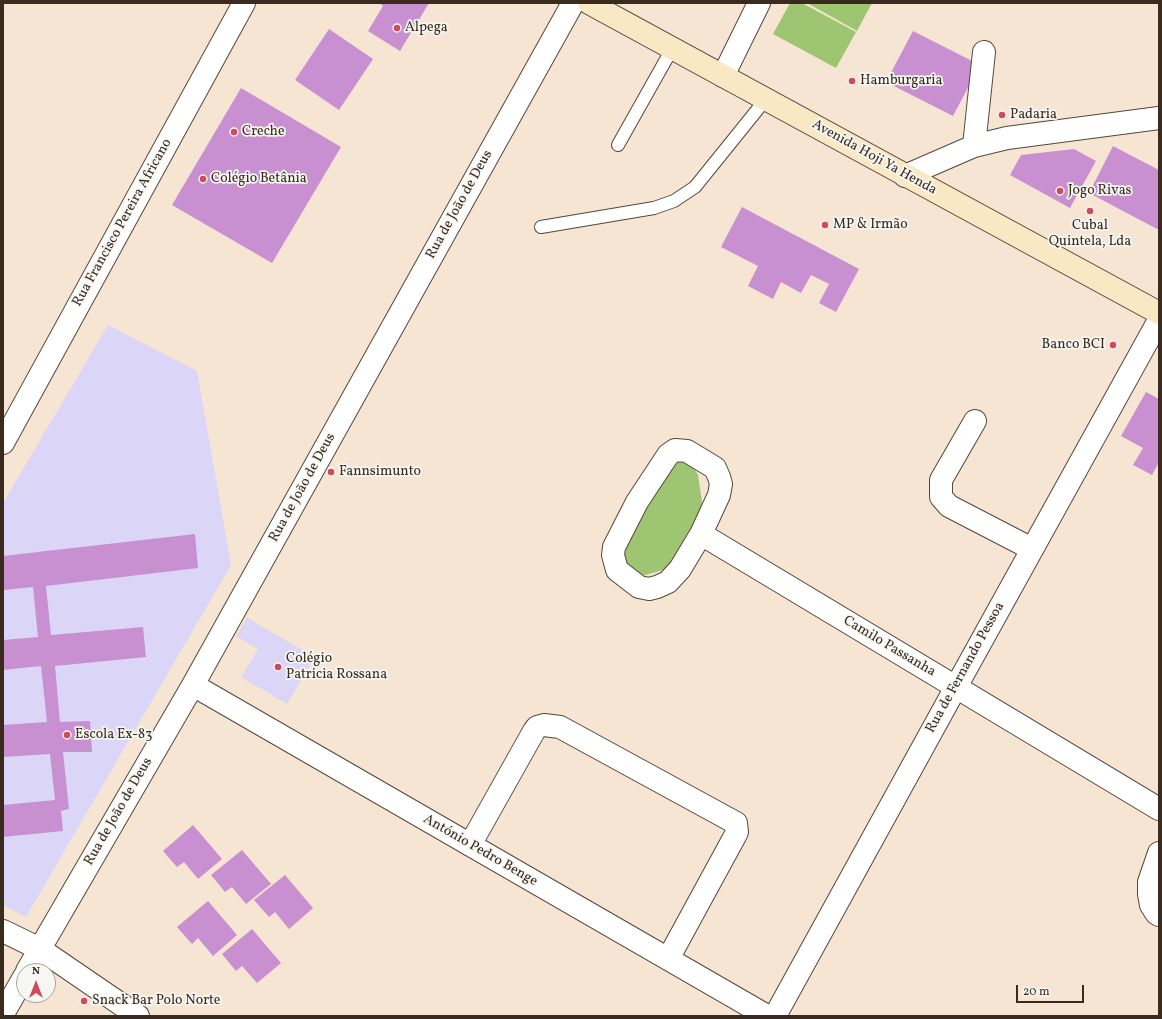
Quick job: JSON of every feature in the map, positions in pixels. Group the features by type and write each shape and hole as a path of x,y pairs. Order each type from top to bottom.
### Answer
{"main road":[{"name":"Avenida Hoji Ya Henda","path":"589,3 1159,313"}],"street":[{"name":"Rua Francisco Pereira Africano","path":"3,443 244,3"},
{"name":"Rua de João de Deus","path":"32,963 193,685 574,3"},
{"path":"723,76 759,3"},
{"path":"974,146 984,52"},
{"path":"905,176 974,146 1007,138 1159,118"},
{"name":"Rua de Fernando Pessoa","path":"775,1016 1159,320"},
{"path":"975,421 942,480 942,497 949,506 1032,549"},
{"path":"675,450 688,451 715,468 720,477 721,484 719,495 701,534 680,569 668,582 657,587 649,589 639,587 618,570 614,562 614,547 637,502 668,455 675,450"},
{"name":"Camilo Passanha","path":"701,534 1159,808"},
{"name":"António Pedro Benge","path":"193,685 767,1016"},
{"path":"470,845 534,731 537,727 544,725 560,727 736,823 737,832 735,836 668,958"},
{"path":"1159,853 1149,882 1149,894 1152,905 1156,913 1159,915"},
{"path":"3,931 40,950 138,1016"},
{"path":"3,1014 16,991"}],"lane":[{"path":"618,145 672,49"},
{"path":"541,227 654,208 674,201 695,187 766,99"}],"shaded area":[{"name":"Escola Ex-83","path":"108,325 197,371 231,565 26,917 3,905 3,503"},
{"name":"Colégio Patricia Rossana","path":"247,618 315,657 287,704 241,677 258,649 236,636"}],"green space":[{"path":"790,3 802,3 856,32 836,68 773,34"},
{"path":"807,3 872,3 857,31"},
{"path":"677,461 692,464 698,475 703,508 670,568 642,576 628,566 622,549 623,536"}],"building":[{"path":"379,3 429,3 400,51 368,31 383,6"},
{"path":"329,29 373,59 339,110 295,80"},
{"path":"913,31 980,65 953,116 886,82"},
{"path":"241,88 341,147 272,263 172,205"},
{"path":"1113,146 1159,170 1159,230 1089,193"},
{"name":"Jogo Rivas","path":"1074,149 1096,161 1070,208 1010,175 1021,155"},
{"path":"742,207 859,269 836,312 819,303 829,284 811,275 801,293 781,282 773,299 748,286 758,266 721,247"},
{"path":"1146,392 1159,399 1159,462 1152,475 1133,465 1143,448 1121,436"},
{"path":"195,534 198,568 46,586 51,635 143,627 146,657 55,666 60,722 90,721 92,752 63,752 69,809 61,811 63,831 3,837 3,805 55,800 50,754 3,757 3,725 47,722 41,666 3,670 3,640 38,637 33,587 4,590 3,556"},
{"path":"193,825 222,859 198,879 184,862 177,867 163,851"},
{"path":"242,850 271,884 246,904 232,887 225,892 211,875"},
{"path":"285,875 313,908 289,929 275,912 269,917 254,900"},
{"path":"208,901 237,935 213,956 198,938 192,944 177,927"},
{"path":"252,929 281,963 257,983 242,966 236,971 222,954"}],"place":[{"name":"Alpega","path":"397,28"},
{"name":"Hamburgaria","path":"852,81"},
{"name":"Padaria","path":"1002,115"},
{"name":"Creche","path":"234,132"},
{"name":"Colégio Betânia","path":"203,179"},
{"name":"Jogo Rivas","path":"1060,191"},
{"name":"Cubal Quintela, Lda","path":"1090,211"},
{"name":"MP & Irmão","path":"825,225"},
{"name":"Banco BCI","path":"1113,345"},
{"name":"Fannsimunto","path":"331,472"},
{"name":"Colégio Patricia Rossana","path":"278,667"},
{"name":"Escola Ex-83","path":"67,735"},
{"name":"Snack Bar Polo Norte","path":"84,1001"}]}
